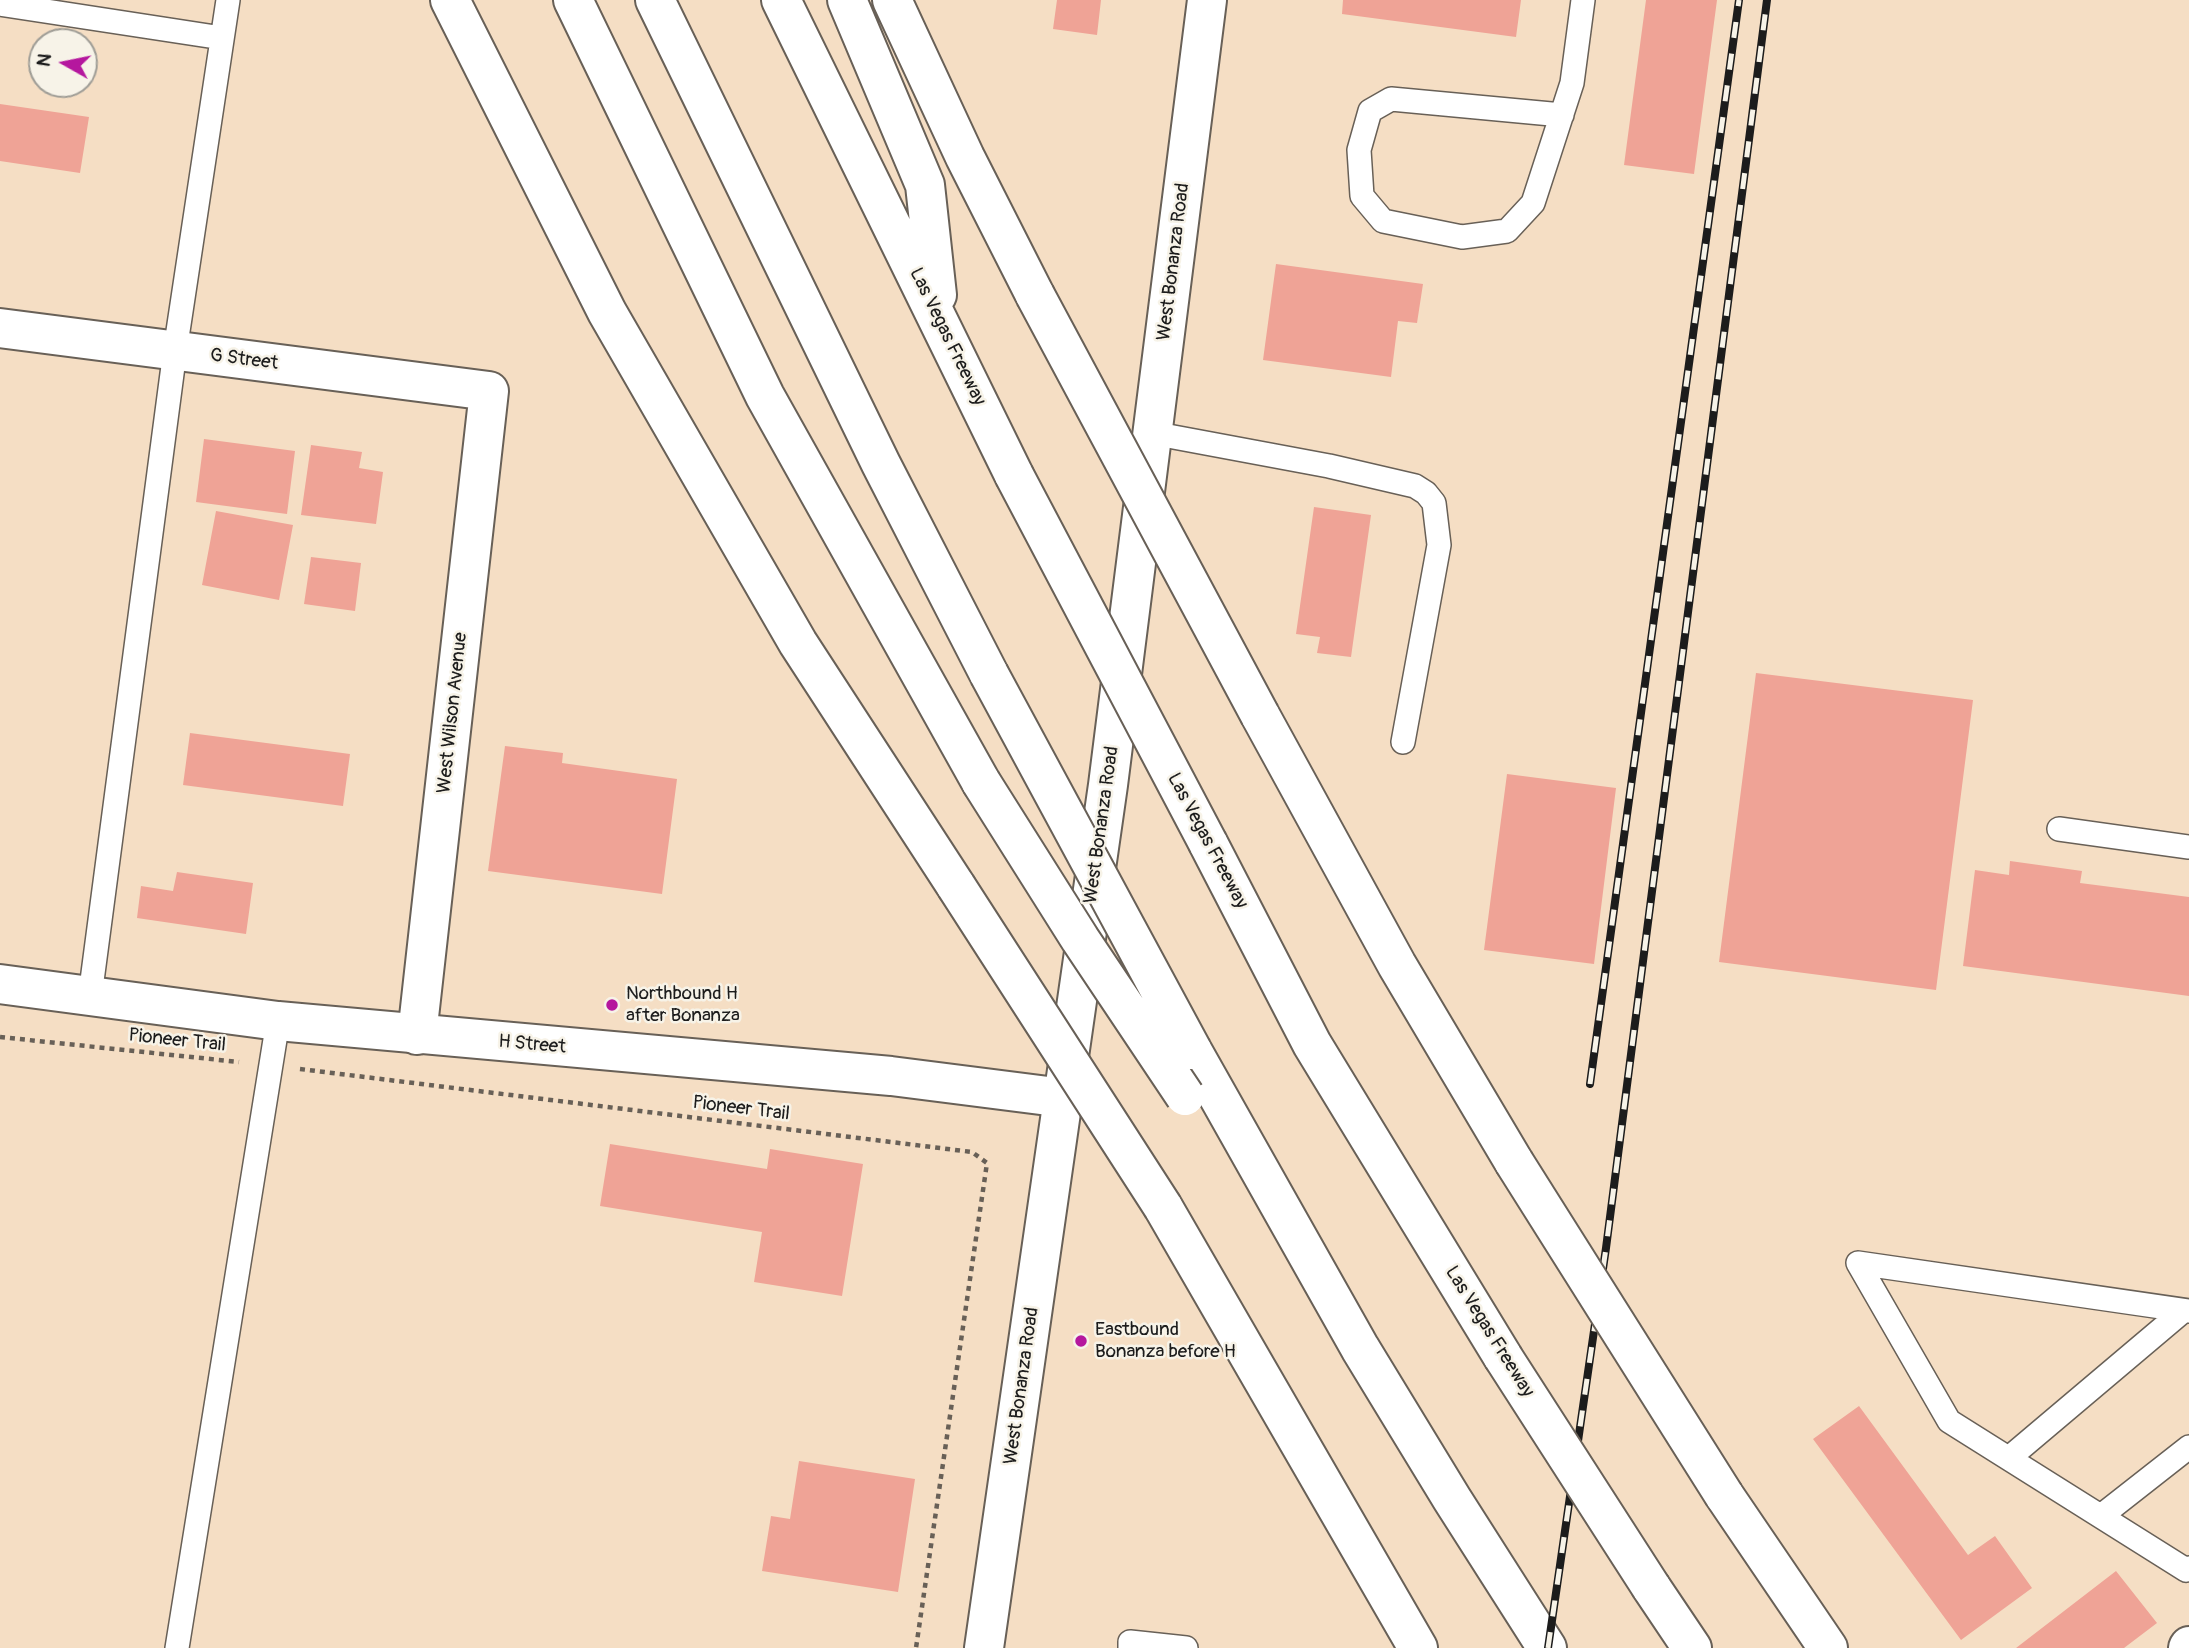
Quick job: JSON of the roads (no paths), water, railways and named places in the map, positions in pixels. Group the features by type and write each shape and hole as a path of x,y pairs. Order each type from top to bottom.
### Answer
{"main road":[{"path":"450,0 607,312 799,643 1163,1207 1418,1648"},
{"path":"573,0 765,396 981,782 1080,939 1185,1097 1360,1348"},
{"path":"655,0 875,452 989,674 1192,1051 1360,1348 1547,1648"},
{"name":"Las Vegas Freeway","path":"781,0 1014,474 1312,1044 1503,1357 1692,1648"},
{"path":"847,0 925,185 940,322"},
{"path":"892,0 965,158 1035,295 1396,965 1514,1162 1724,1495 1828,1648"},
{"name":"West Bonanza Road","path":"984,1648 1107,798 1207,0"},
{"name":"G Street","path":"0,328 489,391"},
{"name":"West Wilson Avenue","path":"417,1035 489,391"},
{"name":"H Street","path":"0,984 278,1021 891,1076 1065,1098"}],"lane":[{"path":"90,996 175,351 228,0"},
{"path":"1562,115 1391,99 1370,111 1366,124 1359,150 1362,196 1382,220 1462,237 1507,231 1533,203 1562,115 1572,83 1583,0"},
{"path":"0,4 222,38"},
{"path":"1153,432 1329,466 1415,486 1426,493 1434,503 1439,545 1403,742"},
{"path":"2059,829 2189,847"},
{"path":"177,1648 278,1021"},
{"path":"2186,1311 1858,1263 1949,1421 2186,1570 2189,1568"},
{"path":"2009,1458 2186,1311"},
{"path":"2101,1516 2189,1447"},
{"path":"1130,1648 1130,1642 1186,1648"}],"railway":[{"path":"1590,1084 1739,0"},
{"path":"1548,1648 1606,1248 1767,0"}],"place":[{"name":"Northbound H after Bonanza","path":"612,1005"},
{"name":"Eastbound Bonanza before H","path":"1081,1341"}]}
